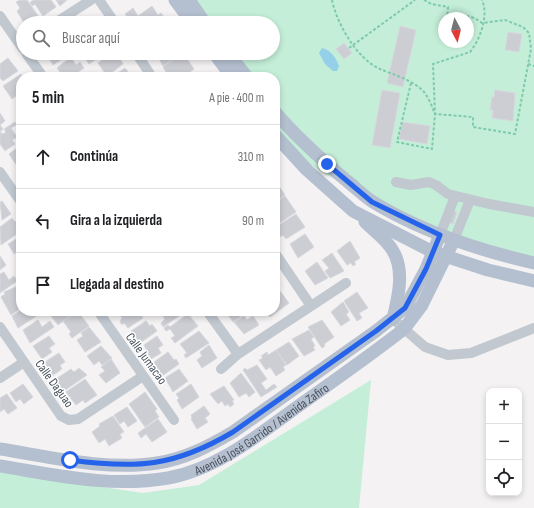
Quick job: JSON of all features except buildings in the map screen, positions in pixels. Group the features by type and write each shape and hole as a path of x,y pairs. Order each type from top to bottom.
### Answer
{"main road":[{"path":"175,0 187,16"},
{"path":"189,0 200,16"},
{"path":"219,60 228,72"},
{"path":"234,60 243,72"},
{"path":"280,117 316,155 372,202 440,235 492,253 534,263"},
{"path":"280,140 307,170 354,211 393,251 399,268 399,286 393,319"},
{"path":"354,211 447,258 534,281"},
{"name":"Avenida José Garrido / Avenida Zafiro","path":"0,449 101,464 130,466 158,463 176,459 210,445 233,432 393,319 408,303 426,269 440,235"},
{"name":"Avenida José Garrido / Avenida Zafiro","path":"0,466 102,482 154,480 187,473 209,464 244,444 404,329 422,305 447,258 454,240"}],"street":[{"path":"66,16 91,0"},
{"path":"99,0 110,16"},
{"path":"0,16 16,38"},
{"path":"31,60 40,72"},
{"path":"141,60 149,72"},
{"path":"0,172 16,195"},
{"path":"396,182 411,185 428,182 436,185 448,194 470,200 534,212"},
{"path":"440,235 456,196"},
{"path":"454,240 470,200"},
{"path":"280,260 311,306"},
{"path":"221,369 238,354 346,283"},
{"name":"Calle Jumacao","path":"101,316 174,420"},
{"path":"211,316 238,354"},
{"path":"393,319 425,347 448,356 471,353 534,328"},
{"name":"Calle Daguao","path":"0,327 61,416 69,420 78,419 143,376"},
{"path":"0,378 24,362"}],"path":[{"path":"332,0 340,24 365,60 410,83 424,92 435,114"},
{"path":"349,48 415,0"},
{"path":"424,0 430,4 448,7 448,12"},
{"path":"410,83 397,142 432,150 435,114 433,64 470,52 478,40 482,23 485,10 482,0"},
{"path":"435,114 473,117 473,127 515,134 528,64 530,42 529,33 522,27 500,20 482,23 474,18"},
{"path":"528,64 534,66"}],"green space":[{"path":"182,0 534,0 534,260 478,247 344,185 312,166 280,132 280,72 234,72 226,60 280,60 280,16 193,16"},
{"path":"371,380 359,508 0,508 0,472 143,493 199,485"}],"water":[{"path":"322,48 331,52 335,57 339,66 337,71 333,71 325,64 319,53"}],"route":[{"path":"70,460 130,466 158,463 176,459 195,452 233,432 393,319 405,308 426,269 440,235 372,202 327,164"}]}
